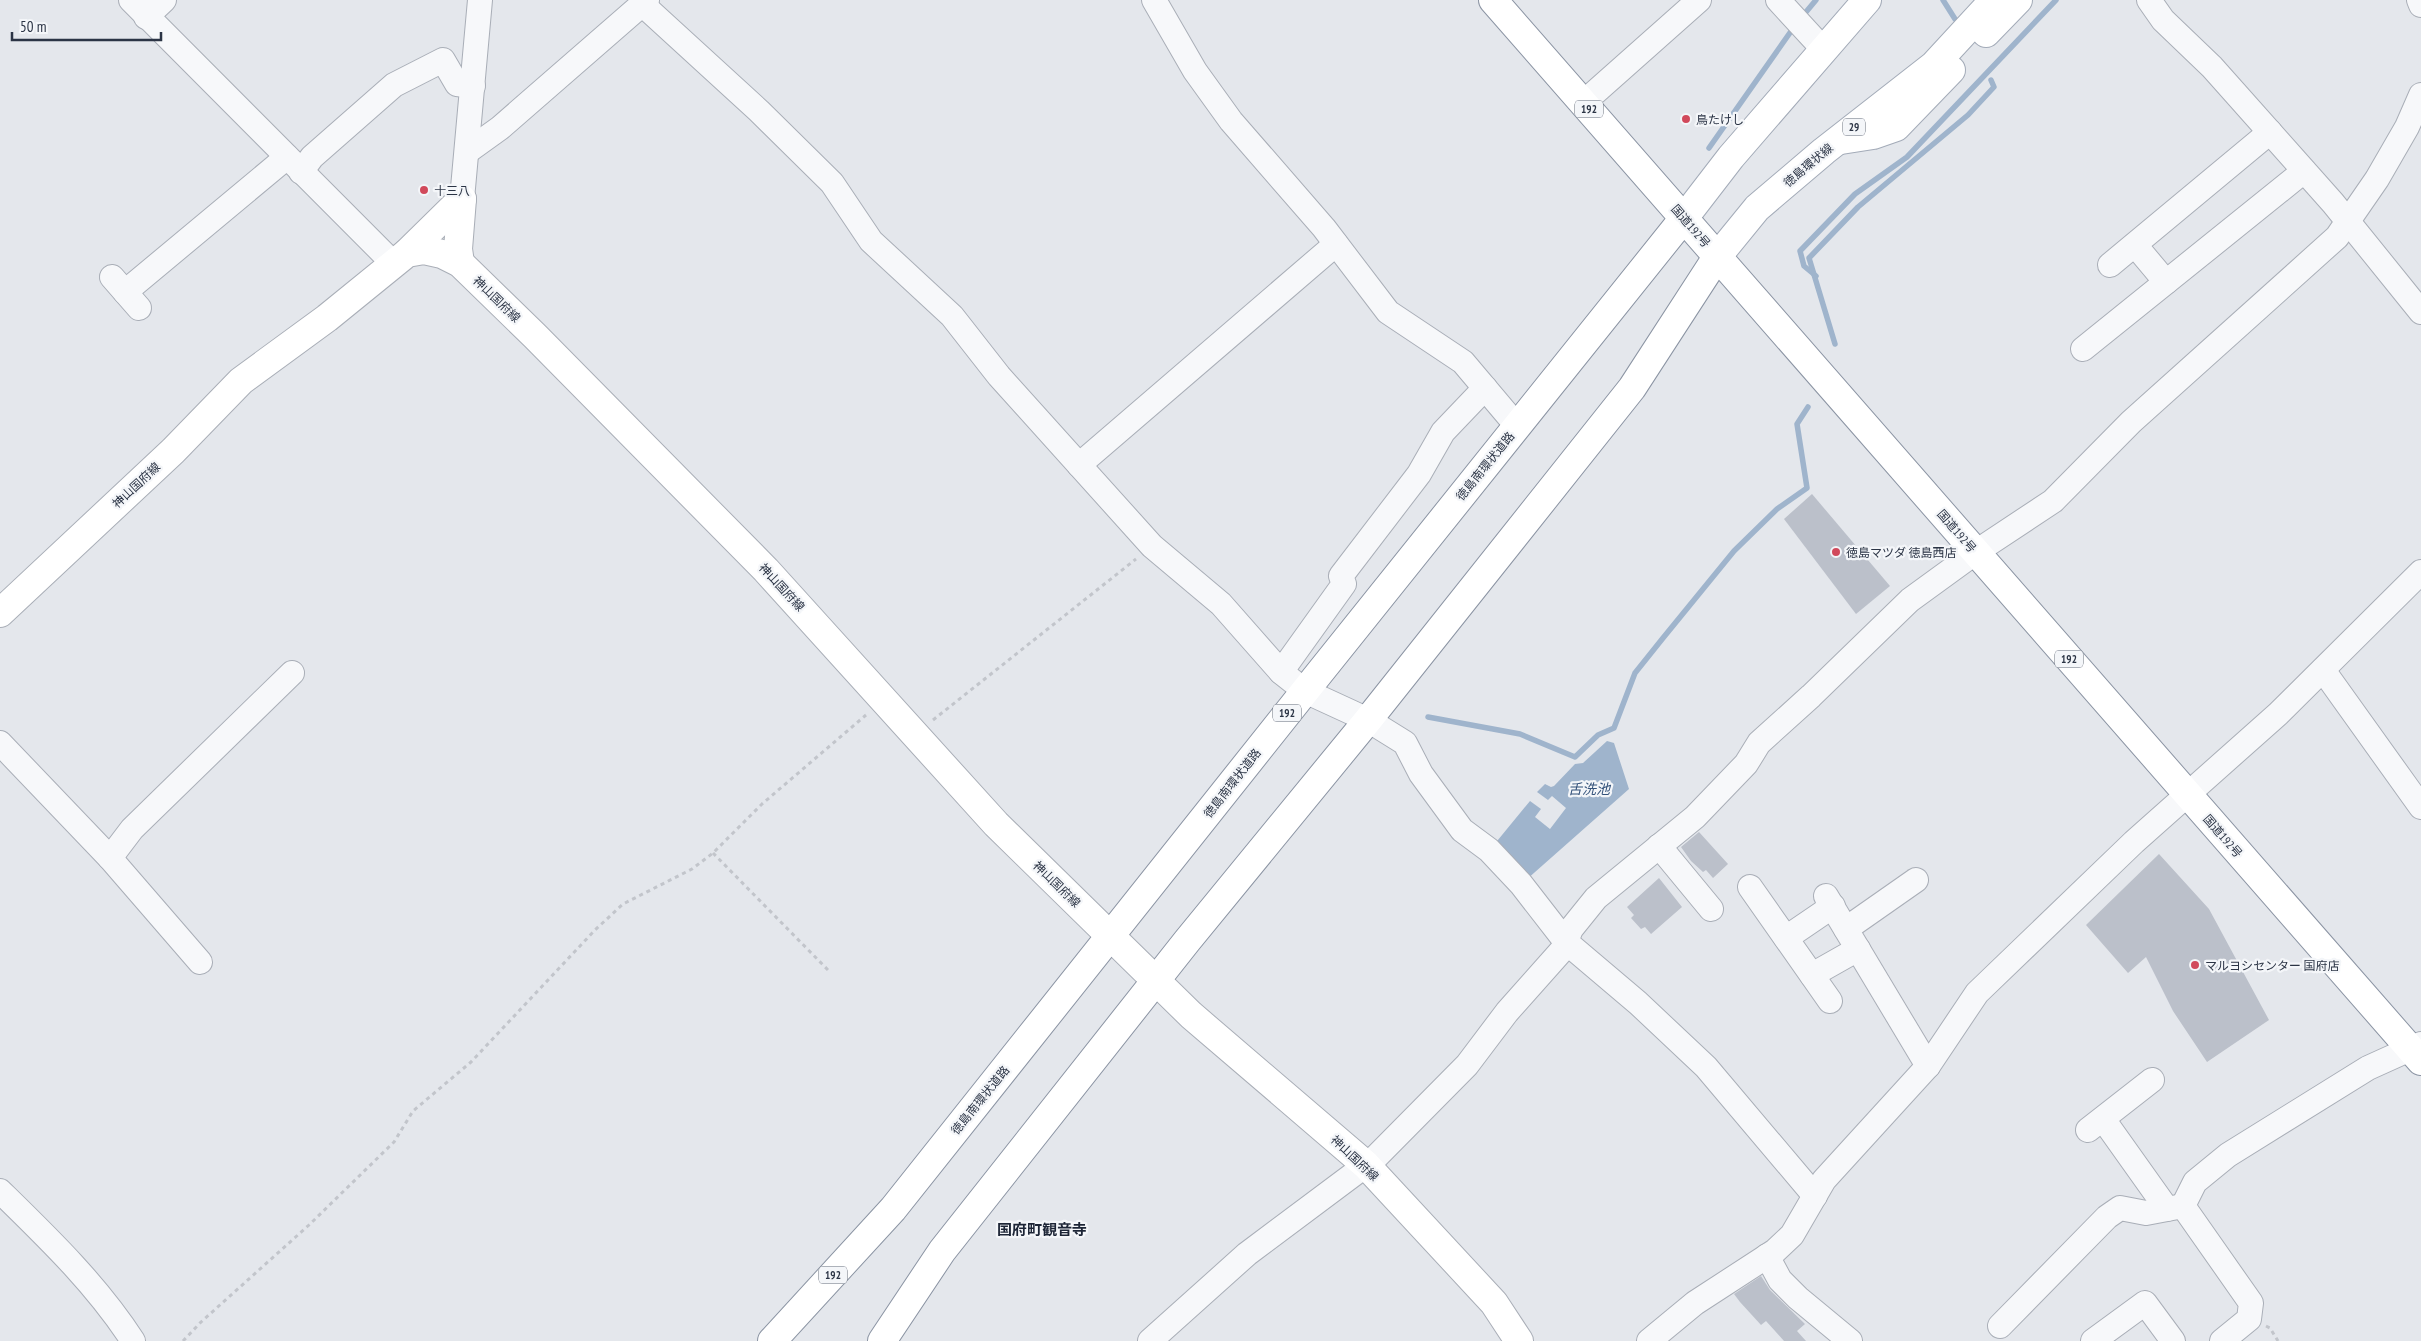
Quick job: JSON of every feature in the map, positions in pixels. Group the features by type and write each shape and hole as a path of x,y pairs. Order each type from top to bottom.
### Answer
{"main road":[{"name":"国道192号","path":"1493,0 2185,794 2417,1051"},
{"path":"1824,50 1842,7 1847,0"},
{"path":"1684,218 1731,157 1867,0"},
{"name":"徳島環状線","path":"1717,257 1757,208 1837,141 1934,65 1994,0"},
{"path":"1837,141 1873,135 1896,127 2018,0"},
{"path":"400,258 462,199"},
{"path":"460,263 458,249 462,199"},
{"name":"徳島南環状道路","path":"772,1341 893,1209 1684,218"},
{"name":"神山国府線","path":"0,613 173,450 241,381 327,318 400,258 424,250 442,254 460,263 766,570 996,824 1191,1015 1366,1165 1494,1303 1519,1341"},
{"path":"882,1341 942,1251 1632,388 1717,257"}],"street":[{"path":"164,0 138,9 294,165 400,258"},
{"path":"462,199 468,151 480,0"},
{"path":"1154,0 1195,72 1231,122 1284,181 1336,244 1388,312 1462,362 1517,426"},
{"path":"1583,103 1699,0"},
{"path":"1778,0 1824,50"},
{"path":"2149,0 2163,20 2212,67 2270,132 2347,221 2421,312"},
{"path":"2419,0 2421,5"},
{"path":"468,151 500,128 645,2 832,183 871,241 952,316 999,376 1152,546 1221,604 1281,672 1305,691 1368,720 1405,742 1421,774 1462,830 1496,857 1521,884 1566,942 1638,1003 1706,1067 1815,1196"},
{"path":"125,292 294,165 312,157 394,85 443,60 457,84 473,86"},
{"path":"1150,1341 1247,1254 1366,1165 1467,1066 1507,1012 1563,949 1571,929 1596,898 1695,817 1746,764 1759,743 1811,696 1910,600 1976,552 2053,501 2131,422 2337,237 2377,179 2407,127 2421,95"},
{"path":"2110,266 2270,132"},
{"path":"2084,349 2304,171"},
{"path":"1079,465 1336,244"},
{"path":"2134,245 2166,282"},
{"path":"1281,672 1344,584 1340,576 1419,474 1443,432 1485,388"},
{"path":"1649,1341 1695,1303 1767,1256 1792,1235 1824,1180 1928,1066 1977,993 2185,794 2278,714 2421,572"},
{"path":"2323,670 2414,780 2421,807"},
{"path":"110,858 132,828 292,673"},
{"path":"0,744 110,858 200,962"},
{"path":"1659,846 1711,909"},
{"path":"1812,975 1916,880"},
{"path":"1750,887 1830,1002"},
{"path":"1786,938 1830,901 1928,1066"},
{"path":"2000,1326 2107,1217 2120,1208 2146,1213 2175,1208 2195,1182 2228,1155 2368,1068 2417,1051"},
{"path":"2152,1080 2096,1124 2175,1208 2251,1303 2249,1318 2222,1341"},
{"path":"0,1191 69,1259 114,1313 133,1341"},
{"path":"1767,1256 1780,1280 1798,1298 1850,1341"},
{"path":"2093,1341 2145,1303 2173,1341"}],"path":[{"path":"915,734 1152,546"},
{"path":"183,1341 309,1225 380,1156 394,1142 413,1111 471,1062 595,930 623,904 692,869 713,853 762,804 884,700"},
{"path":"713,853 828,970"}],"water":[{"name":"舌洗池","path":"1607,741 1614,743 1629,789 1526,880 1493,846 1530,801 1541,809 1535,817 1550,829 1566,808 1552,796 1548,800 1537,792 1545,784 1551,787 1554,786 1575,764 1583,763"}],"building":[{"name":"徳島マツダ 徳島西店","path":"1812,494 1890,586 1856,614 1784,519"},
{"path":"1699,832 1728,864 1713,878 1706,870 1703,872 1691,861 1681,847"},
{"name":"マルヨシセンター 国府店","path":"2159,854 2209,909 2269,1020 2207,1062 2173,1011 2146,957 2128,973 2086,925"},
{"path":"1659,878 1682,907 1651,934 1645,927 1641,929 1631,918 1634,915 1627,907"},
{"path":"1761,1276 1770,1290 1805,1324 1797,1331 1806,1341 1784,1341 1766,1321 1761,1325 1734,1294"}],"waterway":[{"path":"1801,18 1816,0"},
{"path":"1943,0 1955,19"},
{"path":"1816,276 1804,266 1800,251 1855,194 1907,157 2056,0"},
{"path":"1709,148 1794,27"},
{"path":"1835,344 1809,258 1858,207 1968,115 1994,87 1991,80"},
{"path":"1428,717 1520,734 1575,757 1598,735 1614,728 1635,673 1663,638 1734,551 1777,509 1807,488 1797,424 1808,407"}],"place":[{"name":"鳥たけし","path":"1686,119"},
{"name":"十三八","path":"424,190"},
{"name":"徳島マツダ 徳島西店","path":"1836,552"},
{"name":"マルヨシセンター 国府店","path":"2195,965"}],"district":[{"name":"国府町観音寺","path":"1042,1229"}]}
